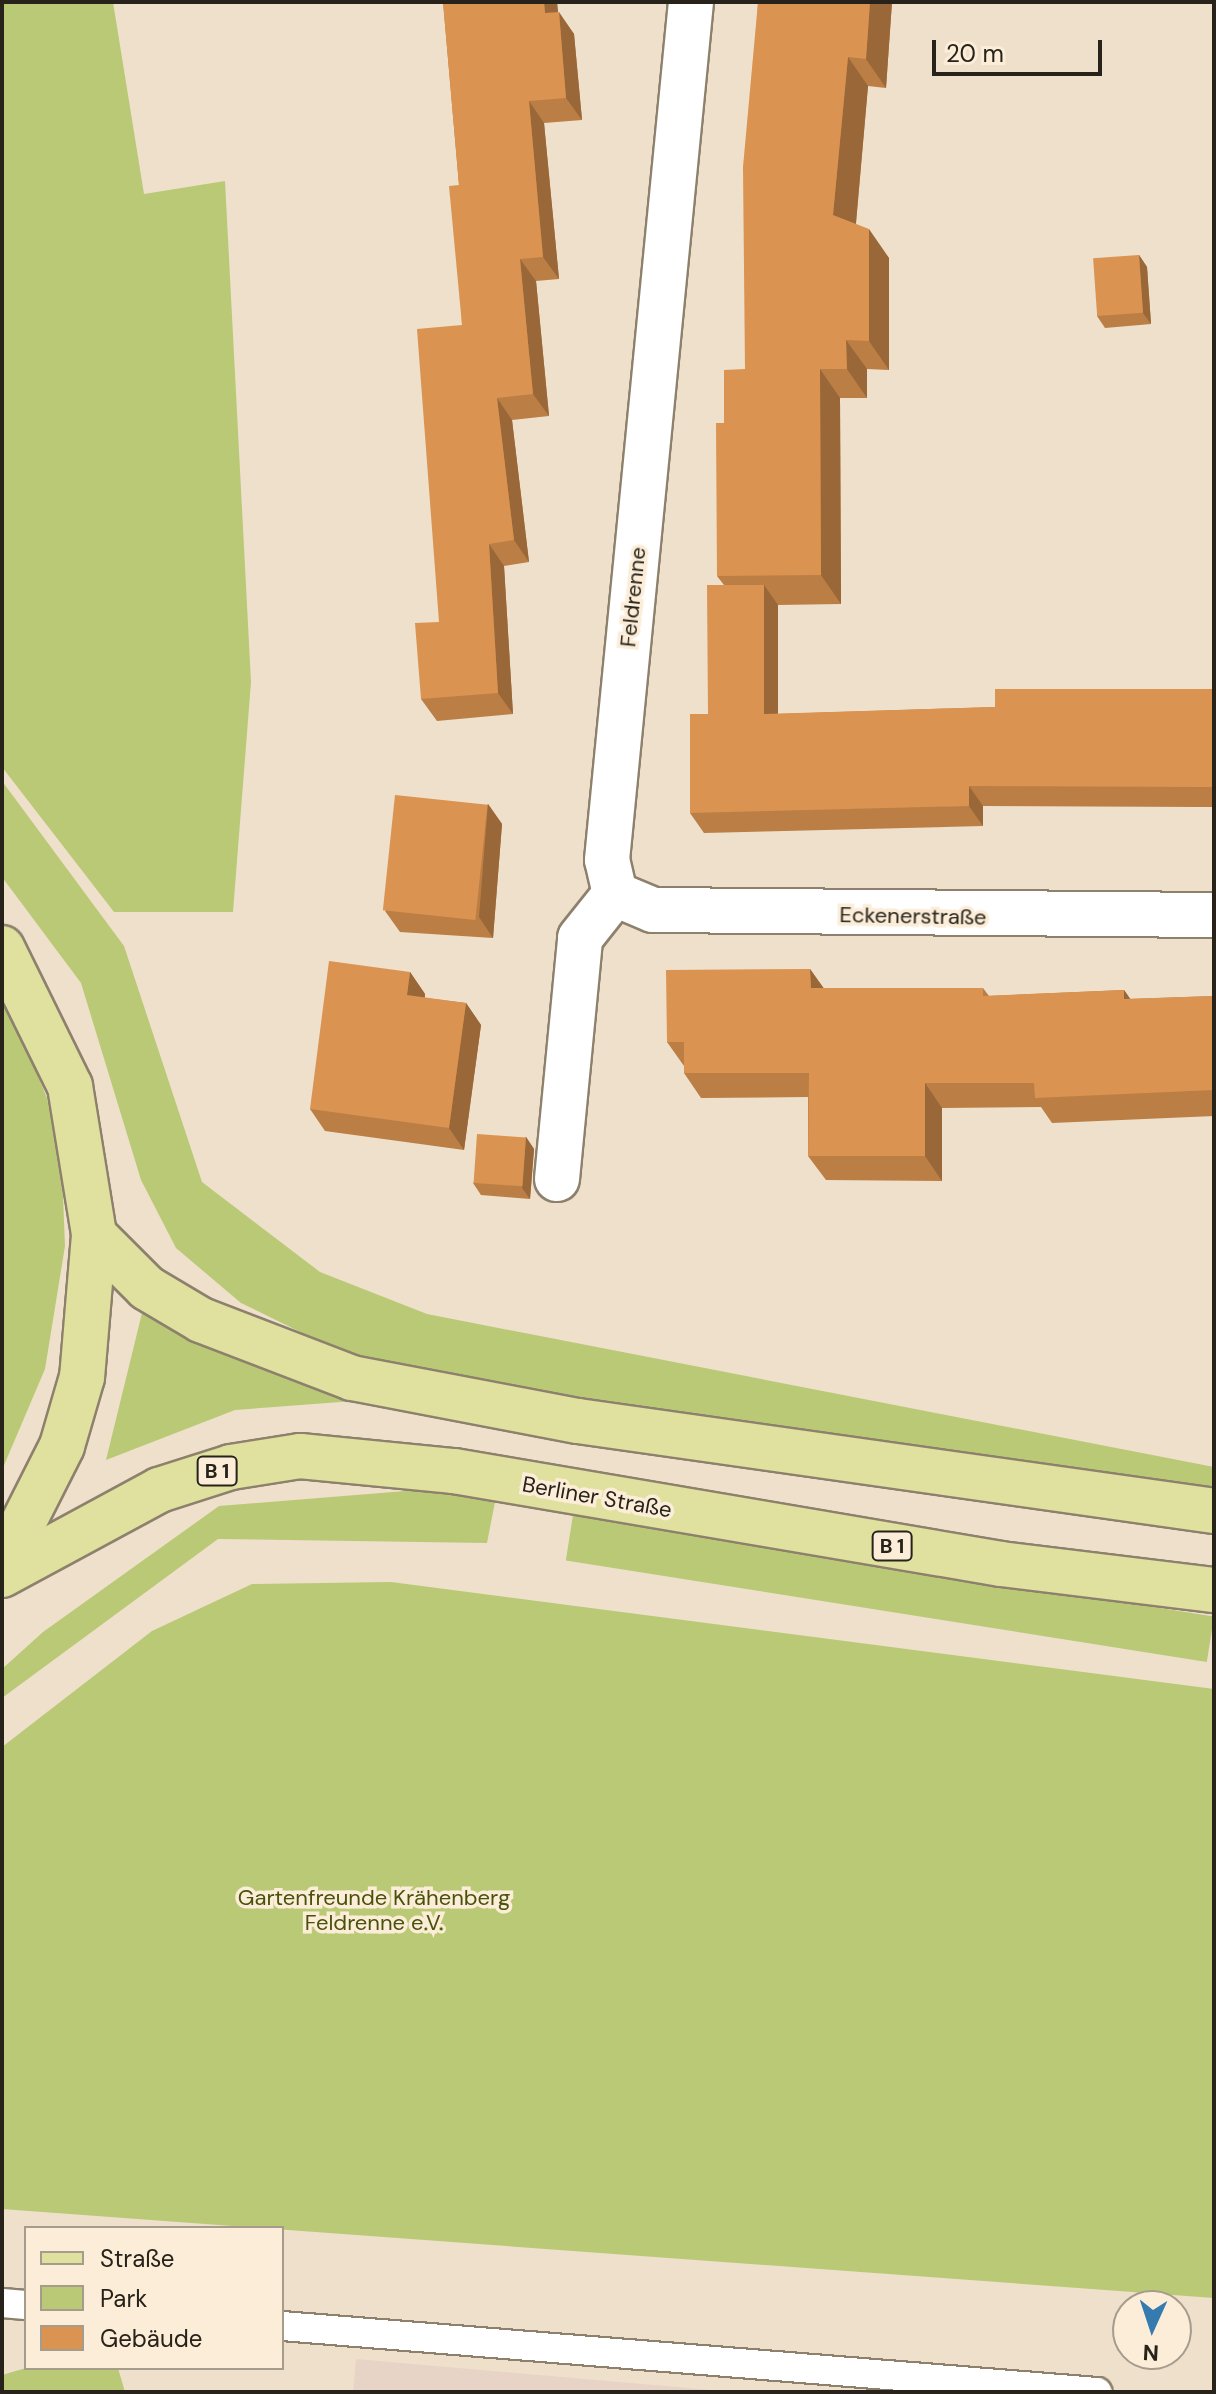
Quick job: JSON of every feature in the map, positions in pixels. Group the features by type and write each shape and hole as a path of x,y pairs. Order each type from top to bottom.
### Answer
{"main road":[{"path":"2,948 70,1086 94,1235 92,1315 74,1405 41,1495 2,1565"},
{"path":"94,1235 147,1288 273,1353 464,1402 578,1421 1214,1511"},
{"name":"Berliner Straße","path":"2,1575 159,1490 231,1467 300,1456 454,1471 571,1494 1214,1590"}],"street":[{"name":"Feldrenne","path":"615,894 607,860 691,2"},
{"name":"Eckenerstraße","path":"615,894 653,910 1214,915"},
{"path":"557,1179 580,938 615,894"}],"lane":[{"path":"2,2303 24,2305"},
{"path":"284,2326 1097,2392"}],"shaded area":[{"path":"356,2359 734,2392 353,2392"}],"green space":[{"path":"2,2 113,2 144,194 225,181 251,682 233,912 114,912 2,767"},
{"path":"2,781 124,946 202,1182 320,1272 427,1314 1214,1467 1214,1517 446,1384 339,1351 241,1303 176,1248 141,1180 81,983 2,877"},
{"path":"2,990 47,1098 62,1171 65,1246 45,1369 2,1470"},
{"path":"142,1313 367,1400 235,1410 106,1460"},
{"path":"430,1489 495,1502 487,1543 218,1539 2,1698 2,1669 43,1632 219,1506"},
{"path":"573,1515 1214,1617 1207,1662 566,1560"},
{"name":"Gartenfreunde Krähenberg Feldrenne e.V.","path":"391,1582 1214,1689 1214,2298 1192,2296 1192,2290 1112,2291 284,2230 284,2226 234,2226 2,2209 2,1747 152,1631 252,1584"},
{"path":"24,2369 119,2370 125,2392 2,2392 2,2375"}],"building":[{"path":"443,2 544,2 545,13 559,12 566,98 529,101 543,257 520,259 533,394 497,398 514,540 489,544 498,693 421,699 415,623 439,622 417,329 462,325 449,186 459,185"},
{"path":"758,2 870,2 866,59 848,57 833,215 869,229 869,341 846,340 847,369 820,369 821,575 717,576 716,423 724,423 724,370 745,369 743,167"},
{"path":"1139,255 1143,313 1097,316 1093,258"},
{"path":"707,585 764,585 764,714 995,707 995,689 1214,689 1214,787 969,786 969,806 690,813 690,714 708,714"},
{"path":"395,795 487,805 475,920 383,910"},
{"path":"329,961 410,972 407,995 466,1003 449,1128 310,1109"},
{"path":"810,969 811,988 983,988 983,996 1124,990 1124,999 1214,996 1214,1090 1035,1098 1034,1083 925,1083 925,1156 808,1156 809,1073 684,1073 684,1042 667,1042 666,970"},
{"path":"477,1134 526,1137 522,1186 474,1183"}]}
